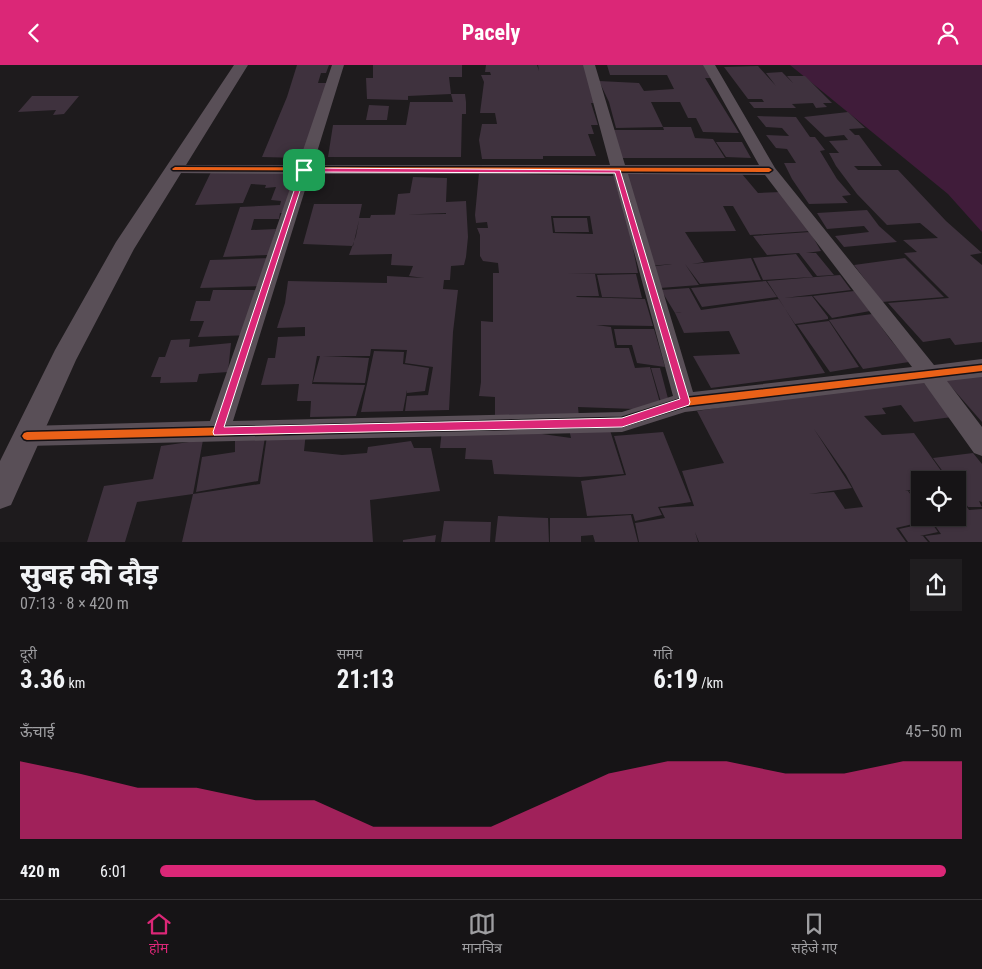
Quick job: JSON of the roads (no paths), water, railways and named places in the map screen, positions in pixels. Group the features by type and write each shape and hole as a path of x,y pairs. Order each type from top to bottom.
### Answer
{"street":[{"path":"0,494 64,358 124,247 241,65"},
{"path":"218,432 338,65"},
{"path":"588,65 686,402"},
{"path":"709,65 768,170 930,375 982,445"},
{"path":"175,169 768,170"},
{"path":"27,436 622,423 686,402 982,368"}]}
